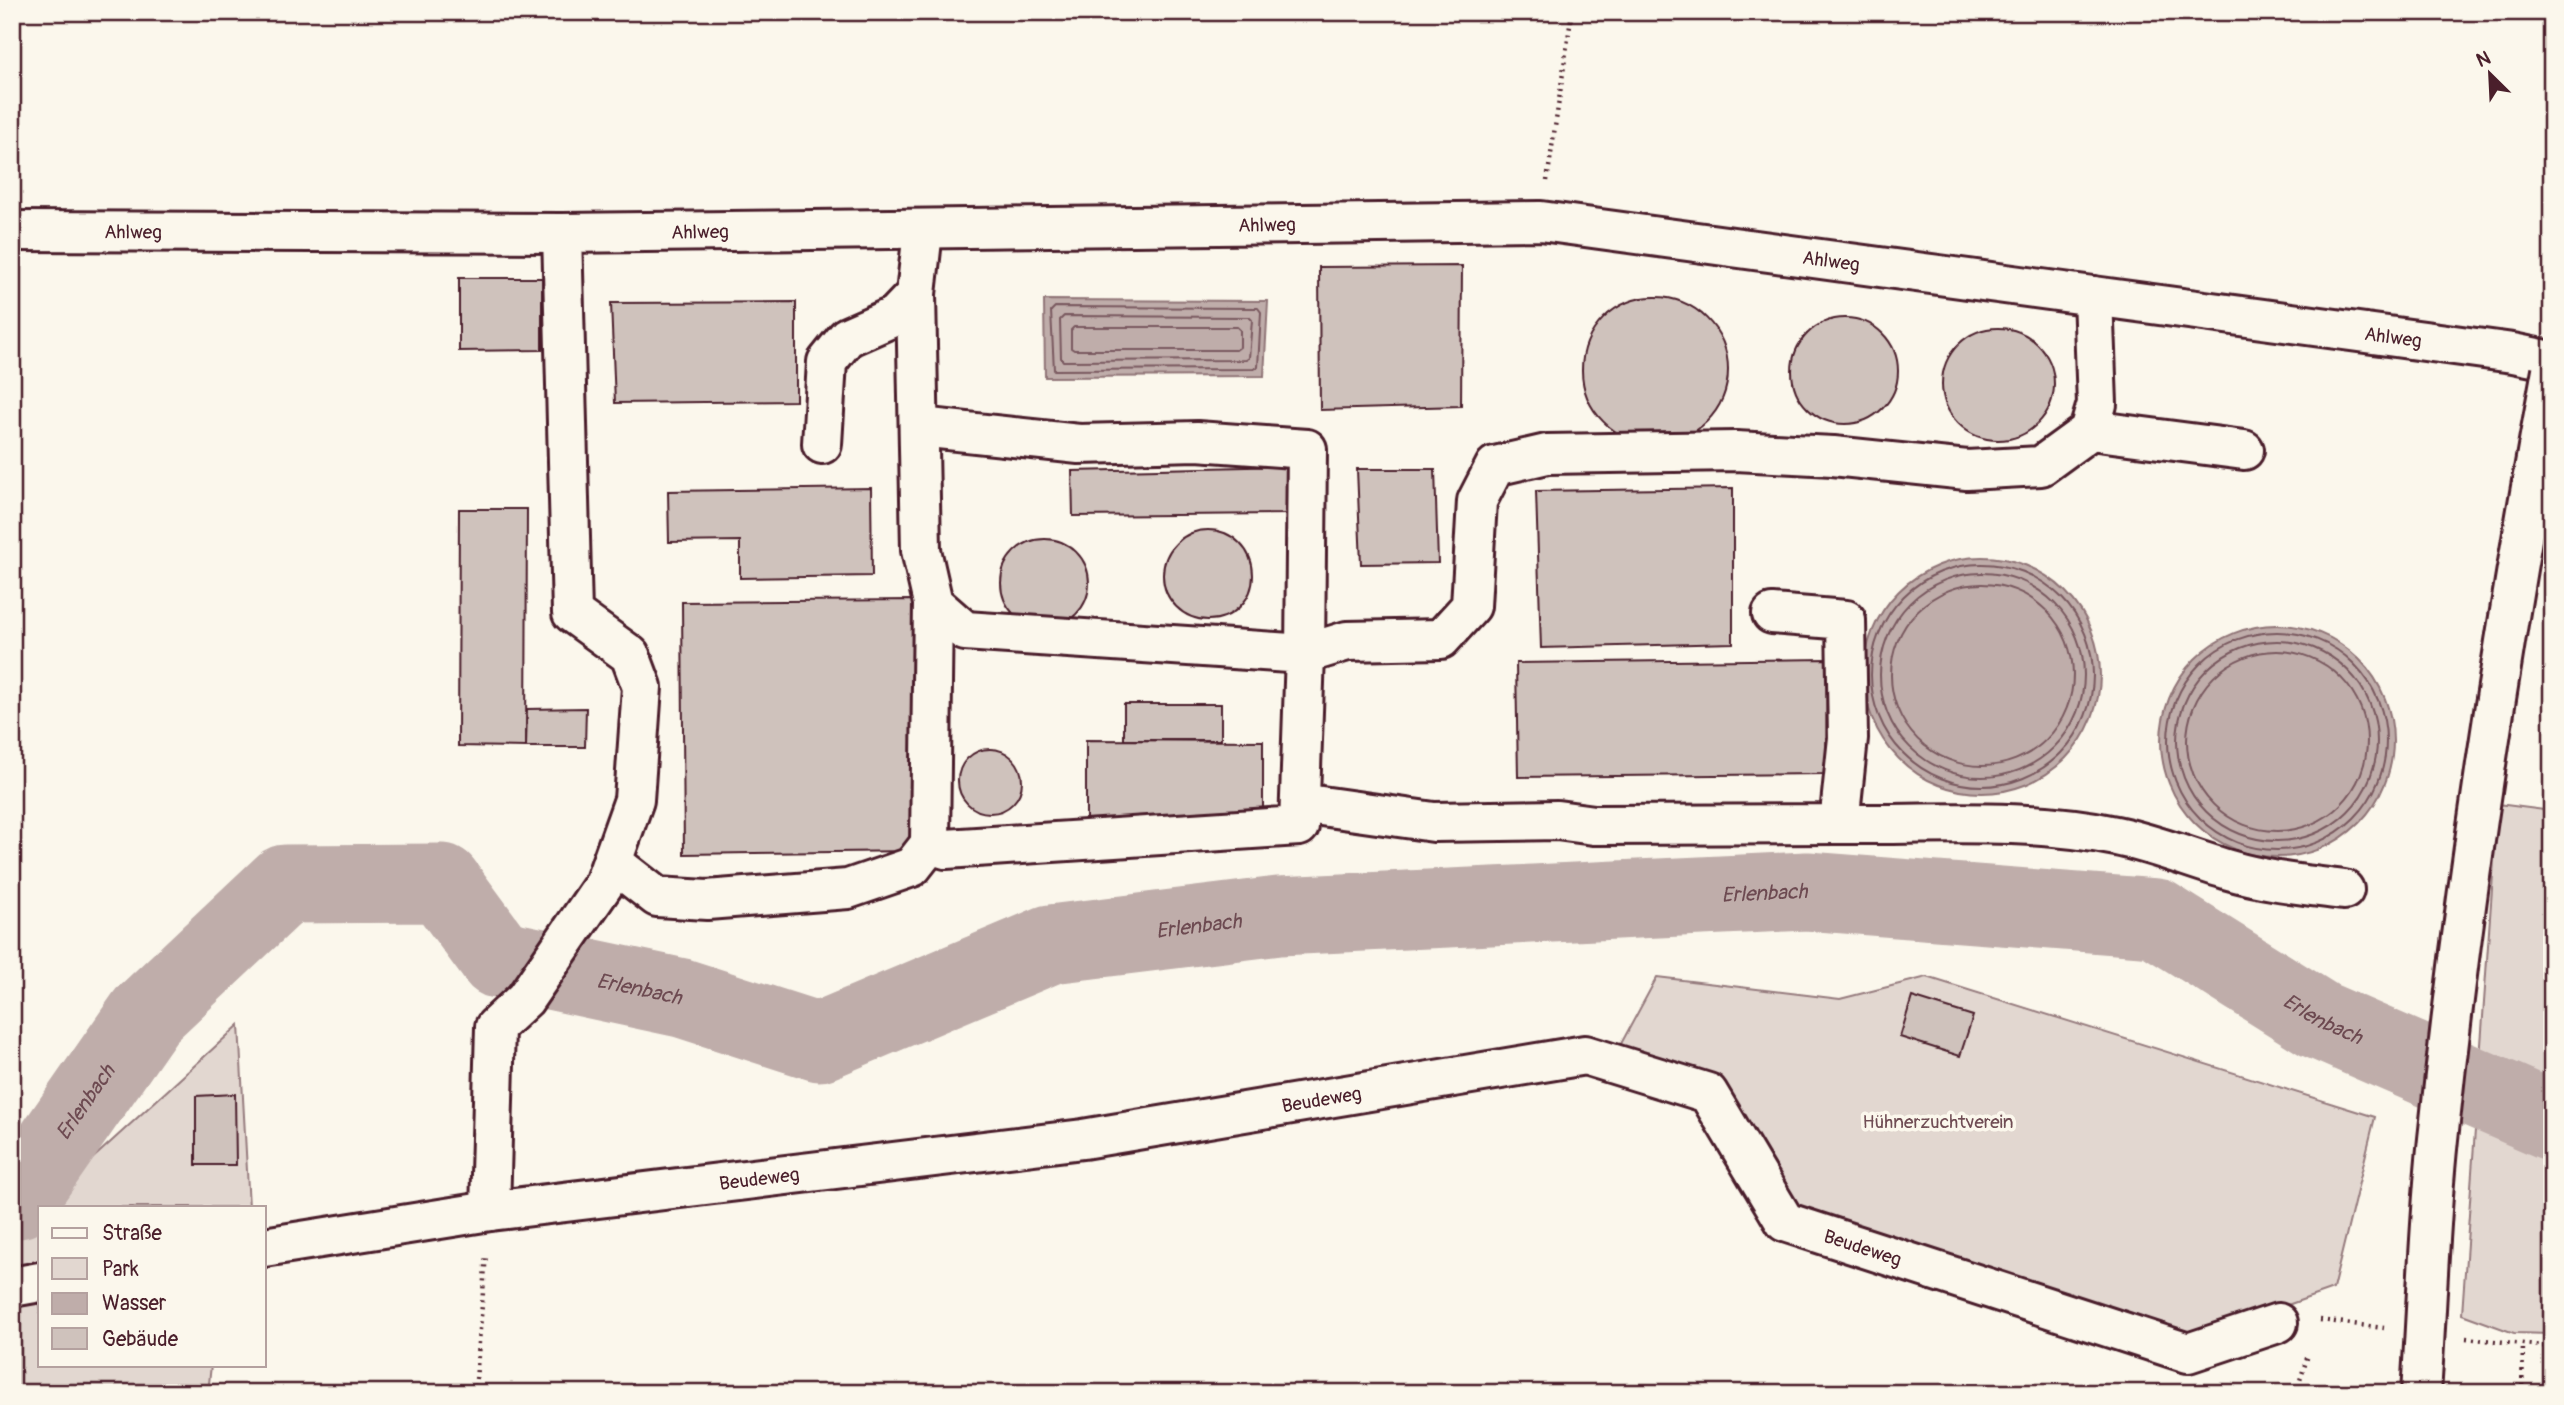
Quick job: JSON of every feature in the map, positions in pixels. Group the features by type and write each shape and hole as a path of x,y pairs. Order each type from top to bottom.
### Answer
{"street":[{"name":"Ahlweg","path":"12,231 923,231 1541,221 2512,353 2552,361"},
{"path":"608,873 657,897 707,900 848,889 912,867 930,844 933,603 921,550 916,293 923,231"},
{"path":"490,1211 495,1027 525,999 608,873 634,800 642,687 630,655 572,614 562,233"},
{"path":"822,444 827,362 847,337 895,316 916,293"},
{"path":"933,603 965,631 1305,654 1347,641 1441,639 1471,606 1477,500 1495,466 1547,454 1736,451 1833,456 1967,470 2041,466 2090,430 2097,404 2093,296"},
{"path":"2421,1393 2437,1141 2468,897 2514,572 2552,370"},
{"path":"920,427 1079,444 1197,441 1307,449 1305,654 1299,826 946,849 930,844"},
{"path":"2090,430 2244,450"},
{"path":"1772,614 1846,620 1848,738 1839,824"},
{"path":"1300,803 1434,822 1557,820 1594,825 2049,826 2114,835 2165,847 2229,870 2292,884 2344,890"},
{"name":"Beudeweg","path":"266,1247 490,1211 1083,1139 1585,1055 1708,1093 1785,1223 2188,1353 2278,1323"},
{"path":"12,1287 38,1282"}],"path":[{"path":"1541,221 1572,12"},
{"path":"475,1393 490,1211"},
{"path":"2522,1393 2523,1345"}],"green space":[{"path":"2498,804 2552,811 2552,1334 2514,1333 2462,1314"},
{"name":"Hühnerzuchtverein","path":"1657,977 1840,999 1927,977 2375,1117 2333,1289 2188,1340 1797,1219 1713,1079 1616,1053"},
{"path":"239,1025 249,1206 41,1206"},
{"path":"38,1208 38,1265 12,1270 12,1213 33,1213"},
{"path":"38,1297 38,1366 211,1366 208,1393 12,1393 12,1301"}],"water":[{"path":"1044,300 1268,301 1264,376 1045,377"},
{"path":"1982,557 2027,566 2057,584 2073,600 2095,641 2100,675 2091,720 2073,750 2057,766 2016,788 1982,793 1937,784 1907,766 1891,750 1869,709 1864,675 1873,630 1891,600 1907,584 1948,562"},
{"path":"2277,625 2300,627 2332,639 2351,651 2367,667 2388,707 2393,741 2391,764 2379,796 2367,815 2351,831 2311,852 2277,857 2254,855 2222,843 2203,831 2187,815 2166,775 2161,741 2163,718 2175,686 2187,667 2203,651 2243,630"}],"building":[{"path":"1462,266 1461,406 1320,410 1319,267"},
{"path":"459,278 542,278 542,350 459,351"},
{"path":"1655,297 1683,303 1707,318 1722,342 1728,370 1722,398 1707,422 1683,437 1655,443 1627,437 1603,422 1588,398 1582,370 1588,342 1603,318 1627,303"},
{"path":"796,302 796,401 615,403 611,303"},
{"path":"1845,318 1865,322 1882,334 1894,351 1898,371 1894,391 1882,408 1865,420 1845,424 1825,420 1808,408 1796,391 1792,371 1796,351 1808,334 1825,322"},
{"path":"1998,328 2019,333 2037,345 2049,363 2054,384 2049,405 2037,423 2019,435 1998,440 1977,435 1959,423 1947,405 1942,384 1947,363 1959,345 1977,333"},
{"path":"1290,466 1290,514 1073,516 1072,471"},
{"path":"1357,469 1435,469 1438,563 1361,564"},
{"path":"871,488 872,576 740,578 740,541 669,542 668,491"},
{"path":"1733,488 1733,643 1541,648 1536,491"},
{"path":"459,509 527,509 526,747 458,746"},
{"path":"1208,530 1225,533 1240,543 1250,558 1253,575 1250,592 1240,607 1225,617 1208,620 1191,617 1176,607 1166,592 1163,575 1166,558 1176,543 1191,533"},
{"path":"1045,539 1070,546 1082,558 1089,583 1082,608 1070,620 1045,627 1020,620 1008,608 1001,583 1008,558 1020,546"},
{"path":"912,600 914,851 684,854 682,602"},
{"path":"1827,659 1826,774 1518,777 1516,663"},
{"path":"1124,704 1221,704 1221,740 1124,740"},
{"path":"586,708 585,747 526,747 527,709"},
{"path":"1086,740 1263,741 1263,822 1086,822"},
{"path":"984,749 996,749 1013,758 1020,769 1020,793 1013,804 996,813 984,813 972,808 963,799 958,787 958,775 963,763 972,754"},
{"path":"1912,997 1973,1016 1960,1056 1900,1037"},
{"path":"235,1094 236,1165 196,1165 196,1096"}],"waterway":[{"name":"Erlenbach","path":"12,1199 18,1199 146,1015 285,884 442,883 498,959 682,998 819,1042 1051,944 1279,916 1807,891 2156,918 2319,1020 2552,1121"}]}
